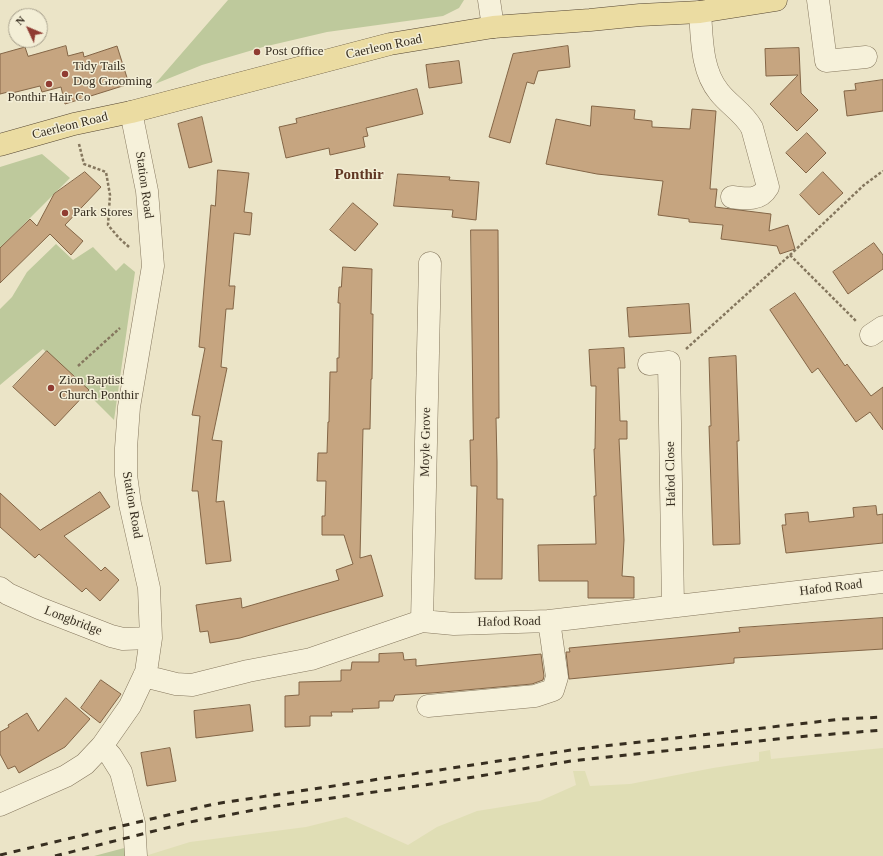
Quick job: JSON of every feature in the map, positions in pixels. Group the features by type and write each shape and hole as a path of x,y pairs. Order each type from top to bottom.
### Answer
{"main road":[{"name":"Caerleon Road","path":"0,145 74,124 131,112 390,44 493,27 640,15 700,12 776,0"}],"street":[{"path":"489,0 493,27"},
{"path":"818,0 826,61 866,57"},
{"path":"700,12 704,54 709,74 718,91 747,119 752,128 768,186 765,192 760,196 748,199 732,197"},
{"name":"Station Road","path":"0,805 66,776 86,764 102,746 130,706 146,672 151,638 149,588 130,504 126,475 126,448 130,407 153,266 147,191 131,112"},
{"name":"Moyle Grove","path":"422,621 430,263"},
{"name":"Hafod Close","path":"659,364 673,606"},
{"name":"Hafod Road","path":"144,676 176,684 192,685 248,671 312,659 422,621 454,624 549,621 883,582"},
{"name":"Longbridge","path":"0,588 8,594 33,605 111,636 124,639 151,638"},
{"path":"428,706 535,696 553,690 557,677 549,621"},
{"path":"102,746 111,756 121,772 134,823 136,856"}],"path":[{"path":"74,124 84,164 106,172 110,196 108,225 119,238 153,266"},
{"path":"659,364 790,255 864,185 883,171"},
{"path":"790,255 877,331"},
{"path":"78,366 146,305"}],"shaded area":[{"path":"883,748 883,856 145,856 190,842 306,827 346,817 408,845 437,827 477,811 540,801 576,785 573,771 585,771 590,786 630,784 759,761 759,752 770,750 771,759"}],"green space":[{"path":"228,0 464,0 459,8 443,16 327,32 263,47 202,65 155,84"},
{"path":"42,154 70,178 0,248 0,167"},
{"path":"56,244 73,260 93,247 116,271 124,263 135,272 114,420 43,349 0,385 0,309 12,297 27,272"},
{"path":"128,847 127,856 94,856"}],"building":[{"path":"66,46 68,56 83,52 84,57 117,46 129,84 65,104 61,87 42,92 40,86 8,94 8,92 0,94 0,54 25,48 28,56"},
{"path":"568,46 570,67 538,71 534,84 527,82 510,143 489,137 513,54"},
{"path":"799,48 801,93 818,110 797,131 770,104 798,75 766,76 765,49"},
{"path":"459,61 462,83 429,88 426,65"},
{"path":"883,80 883,111 847,116 844,91 856,90 855,84"},
{"path":"417,89 423,114 366,128 368,136 363,137 365,147 330,155 329,148 286,158 279,127 297,123 296,119"},
{"path":"592,106 635,110 634,119 652,121 652,127 690,129 692,109 716,111 710,189 717,189 715,207 771,214 769,231 788,225 795,249 780,254 777,246 721,239 723,225 689,222 689,219 658,215 663,181 597,174 546,164 556,119 590,126"},
{"path":"202,117 212,162 189,168 178,124"},
{"path":"807,133 826,153 806,173 786,153"},
{"path":"218,170 249,173 244,212 252,213 250,235 234,233 229,286 235,286 233,309 226,309 221,367 227,368 212,440 222,441 216,502 224,501 231,561 206,564 198,491 192,491 200,416 192,415 205,348 199,347 211,205 215,206"},
{"path":"85,172 101,187 65,225 83,241 71,255 50,234 0,283 0,248 30,219 37,226 54,194"},
{"path":"823,172 843,193 819,215 800,195"},
{"path":"398,174 450,177 449,180 479,182 476,220 452,217 453,210 394,206"},
{"path":"353,203 378,224 355,251 330,230"},
{"path":"471,230 498,230 499,418 496,418 497,499 503,499 502,579 475,579 477,486 471,486 470,440 473,440"},
{"path":"874,243 883,255 883,269 848,294 833,272"},
{"path":"343,267 372,269 371,314 373,314 370,429 363,429 360,558 371,555 383,596 240,638 210,643 208,631 200,632 196,605 241,598 242,608 339,580 336,570 353,564 344,535 322,535 322,516 325,516 326,481 317,481 318,453 327,453 330,372 337,372 337,358 339,358 340,303 338,303 339,287 341,287"},
{"path":"795,293 845,366 847,364 871,396 883,387 883,430 870,412 856,422 818,368 812,373 770,310"},
{"path":"689,304 691,333 629,337 627,308"},
{"path":"624,348 625,368 618,368 620,421 627,421 627,439 619,439 624,540 622,576 634,577 634,598 588,598 588,581 539,581 538,545 596,544 594,449 596,386 591,386 589,350"},
{"name":"Zion Baptist Church Ponthir","path":"47,351 89,390 55,426 13,387"},
{"path":"736,356 740,544 713,545 709,426 711,426 709,358"},
{"path":"100,492 110,507 64,536 101,571 105,567 119,580 100,601 86,588 82,592 39,554 35,558 0,527 0,493 40,530"},
{"path":"876,506 877,515 883,514 883,543 786,553 782,525 786,525 785,514 808,512 809,522 854,517 853,508"},
{"path":"883,618 883,649 734,658 734,663 569,679 566,652 570,652 569,648 740,632 739,628"},
{"path":"403,653 404,660 416,659 416,666 541,654 544,676 543,680 532,684 395,695 393,701 379,701 379,708 352,709 353,712 331,712 332,716 310,716 310,726 285,727 285,696 299,695 299,682 341,681 341,670 351,670 352,662 379,662 379,654"},
{"path":"101,680 121,694 100,723 81,708"},
{"path":"66,698 90,719 65,747 19,773 15,766 8,769 0,754 0,732 27,713 38,731"},
{"path":"250,705 253,731 196,738 194,711"},
{"path":"170,748 176,781 147,786 141,753"}],"railway":[{"path":"0,855 214,804 578,749 842,719 883,717"},
{"path":"55,856 190,822 276,806 431,784 571,761 796,737 883,730"}],"place":[{"name":"Post Office","path":"257,52"},
{"name":"Tidy Tails Dog Grooming","path":"65,74"},
{"name":"Ponthir Hair Co","path":"49,84"},
{"name":"Park Stores","path":"65,213"},
{"name":"Zion Baptist Church Ponthir","path":"51,388"}],"district":[{"name":"Ponthir","path":"359,175"}]}
